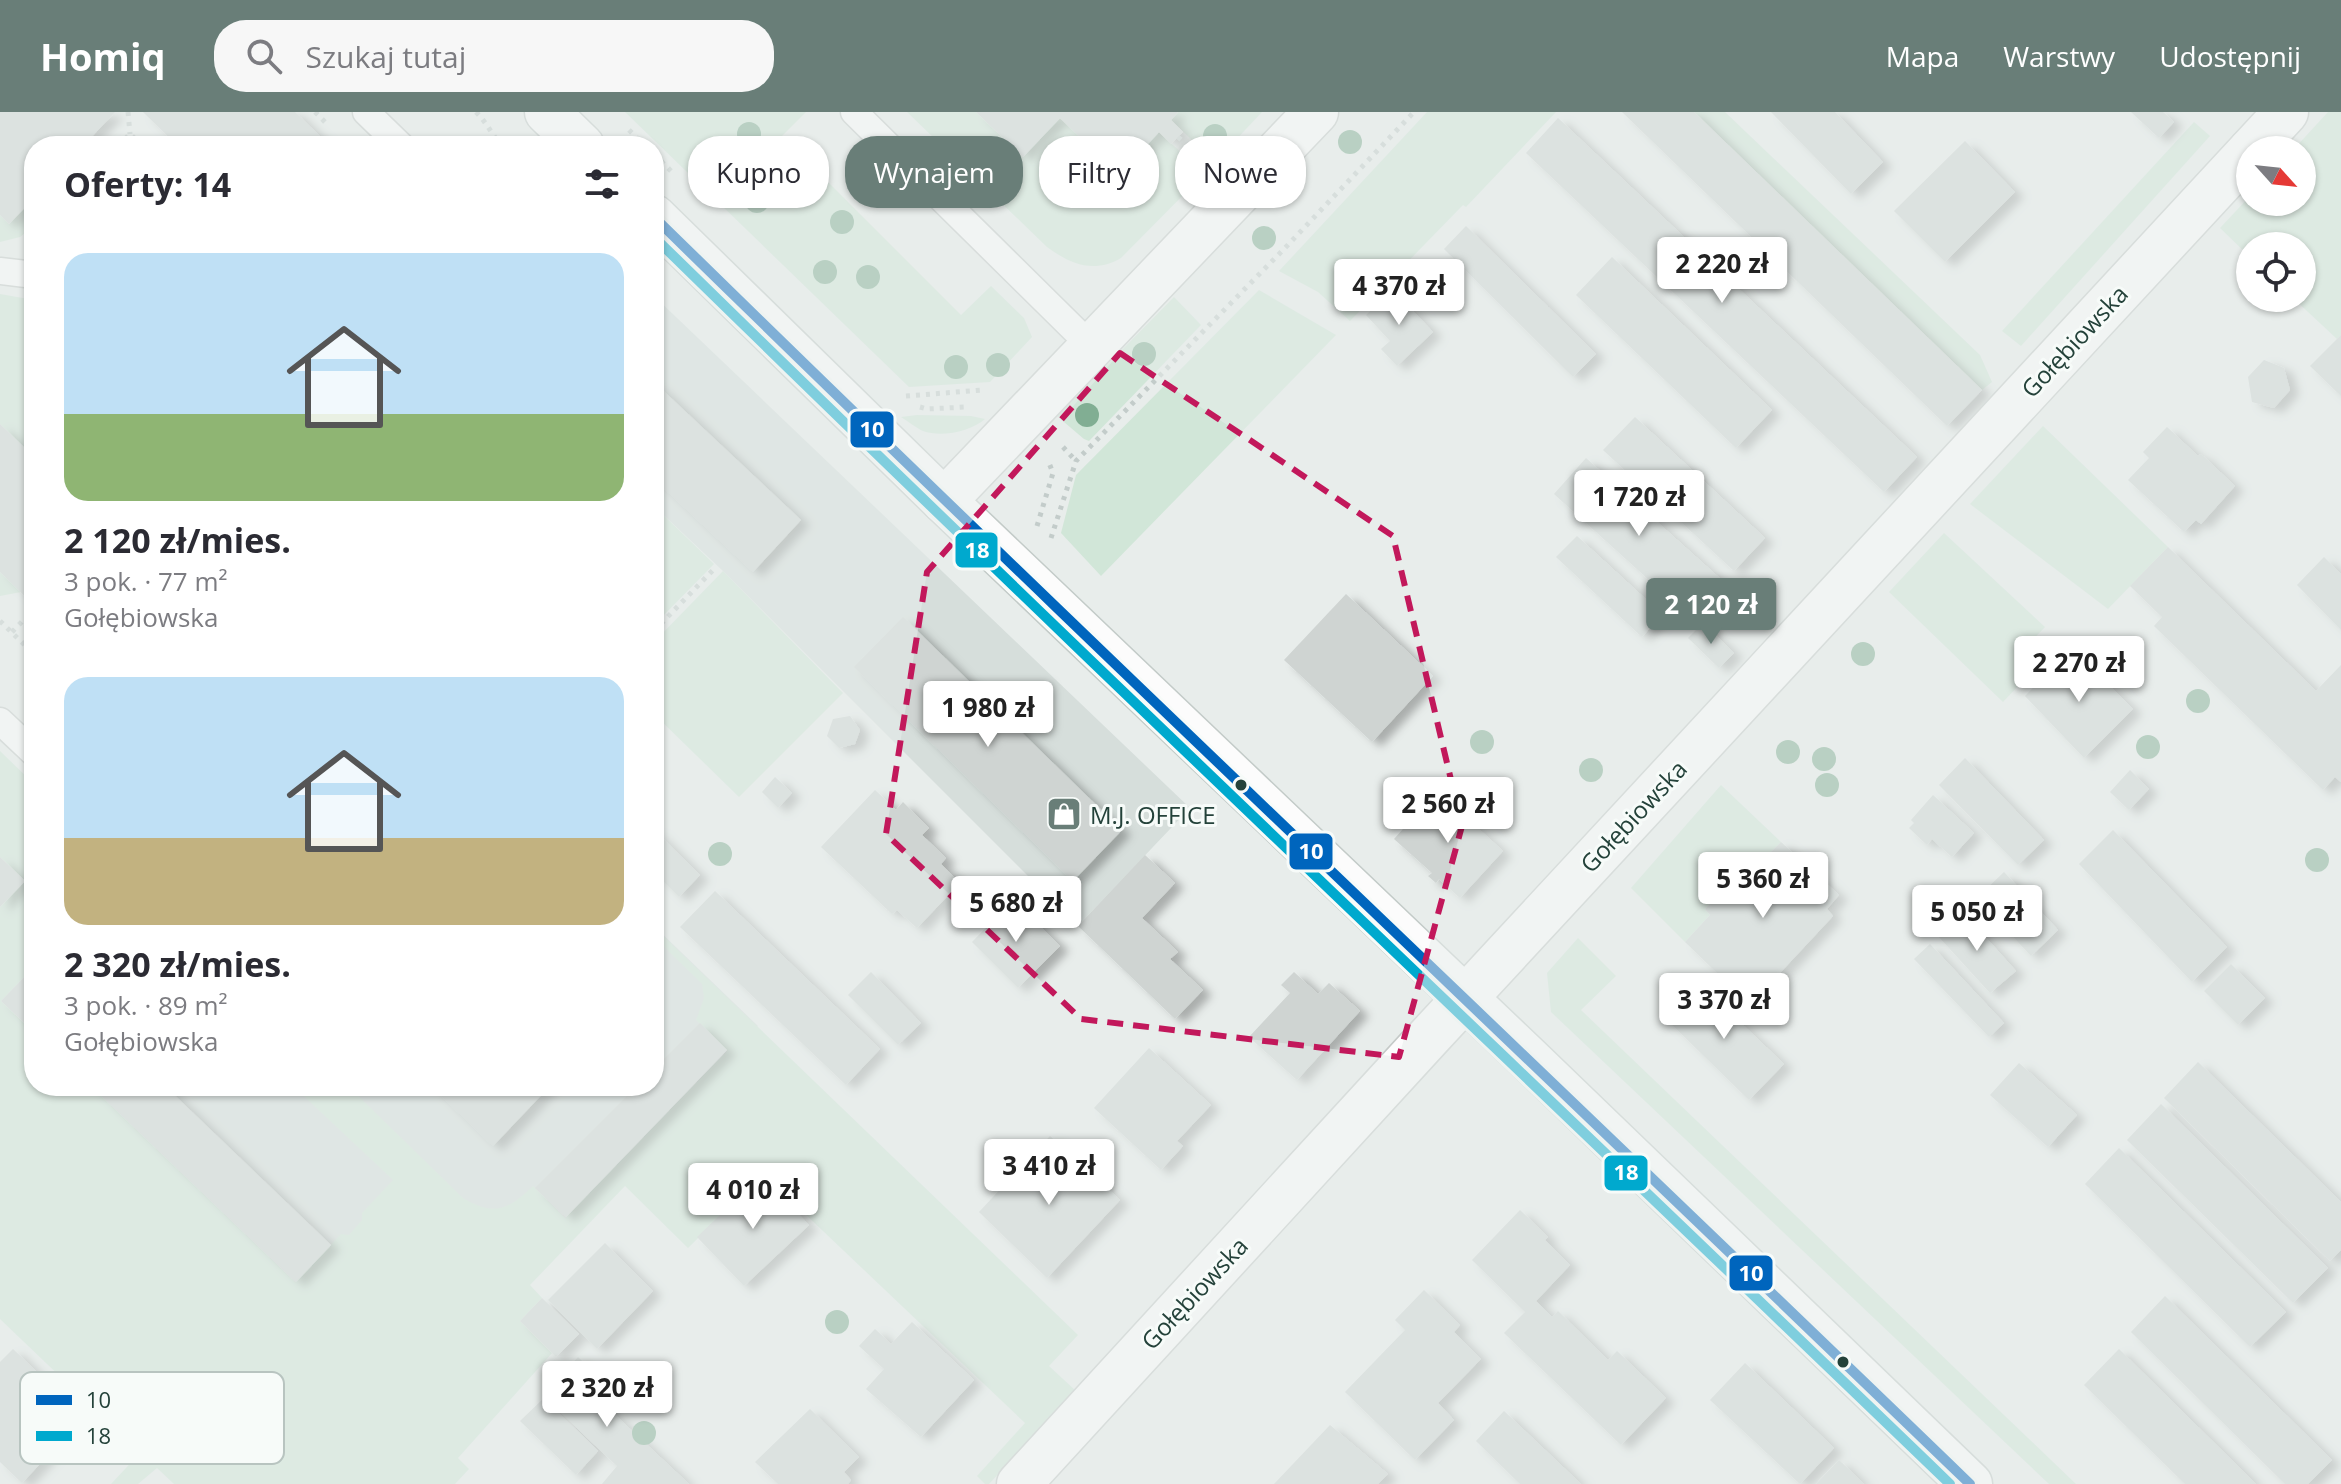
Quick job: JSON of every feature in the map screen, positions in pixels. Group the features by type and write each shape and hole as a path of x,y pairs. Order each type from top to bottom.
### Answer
{"street":[{"path":"944,501 1316,112"},
{"name":"Gołębiowska","path":"2263,136 2286,112"},
{"name":"Gołębiowska","path":"1019,1484 2236,165"},
{"path":"664,227 944,501 1029,554 1465,998 1970,1484"}],"lane":[{"path":"366,112 391,136"},
{"path":"854,112 1092,347"},
{"path":"0,271 24,274"},
{"path":"0,721 24,744"}],"path":[{"path":"128,112 130,134"},
{"path":"476,112 488,123 492,136"},
{"path":"1029,554 1076,461 1414,112"},
{"path":"664,164 677,176"},
{"path":"906,396 916,406 927,409 984,406 995,410 1048,459 1053,473 1029,554"},
{"path":"664,621 714,569"},
{"path":"12,632 24,619"},
{"path":"0,621 24,644"}],"highlighted area":[{"path":"1120,353 1393,536 1462,826 1399,1057 1081,1019 886,834 927,572"}],"shaded area":[{"path":"664,306 1190,808 1078,926 664,515"},
{"path":"664,936 758,1026 566,1217 580,1233 293,1302 79,1096 664,1096"}],"green space":[{"path":"625,112 806,112 782,136 688,136 688,173 664,150 664,136 650,136"},
{"path":"907,112 976,112 1001,136 932,136"},
{"path":"1178,112 1262,112 1239,136 1188,136 1171,120"},
{"path":"1427,112 1556,112 1466,207 1463,205 1350,321 1318,292 1279,271"},
{"path":"1694,112 1725,112 1980,355 1992,382 1982,390"},
{"path":"2328,112 2341,112 2341,335 2337,339 2308,312 2316,312 2316,232 2236,232 2236,243 2220,228 2236,211 2236,216 2316,216 2316,136 2306,136"},
{"path":"1060,118 1079,136 1043,136"},
{"path":"2194,122 2210,136 2021,346 2002,331"},
{"path":"1159,132 1175,147 1175,203 1121,258 1101,265 1082,265 1047,247 1007,208 1023,208 1023,157 1039,140 1039,208 1159,208 1159,136 1155,136"},
{"path":"829,183 845,199 845,208 854,208 961,315 991,286 1024,318 1032,337 990,382 909,387 724,208 829,208"},
{"path":"24,208 24,234 0,242 0,215 9,224"},
{"path":"1259,290 1336,335 1101,576 1061,533 1076,475"},
{"path":"0,294 24,298 24,447 0,424"},
{"path":"1174,297 1201,325 1089,441 1084,439 1057,416"},
{"path":"901,417 985,419 964,430 939,434 923,431"},
{"path":"2043,426 2168,547 2108,609 1970,504"},
{"path":"664,516 714,564 664,615"},
{"path":"1944,533 2045,627 2021,652 2037,666 2003,702 1889,592"},
{"path":"723,571 843,693 739,797 664,724 664,632"},
{"path":"0,572 21,592 0,596"},
{"path":"0,751 24,774 24,880 0,857"},
{"path":"1721,785 1781,842 1755,868 1749,863 1705,909 1710,915 1685,942 1631,888"},
{"path":"24,882 24,977 1,1001 24,1023 24,1096 101,1096 295,1282 341,1234 349,1235 362,1220 362,1213 393,1180 304,1096 358,1096 463,1198 474,1204 501,1208 533,1186 566,1219 727,1051 696,1020 704,998 702,984 664,947 664,937 1078,1335 1049,1366 1076,1391 989,1484 985,1484 977,1476 1025,1423 763,1174 688,1248 625,1186 530,1285 542,1298 520,1321 552,1353 458,1458 469,1469 455,1484 174,1484 157,1468 138,1484 111,1484 130,1464 284,1464 284,1372 55,1372 0,1319 0,907"},
{"path":"1578,938 1616,976 1581,1010 2076,1484 2049,1484 1551,1012 1547,973"}],"building":[{"path":"0,112 115,112 92,136 24,136 24,208 9,224 0,215"},
{"path":"143,112 295,112 320,136 168,136"},
{"path":"976,112 1178,112 1171,120 1183,132 1175,136 1171,144 1159,132 1155,136 1079,136 1060,118 1043,136 1039,136 1039,140 1023,157 1023,136 1001,136"},
{"path":"1622,112 1694,112 1982,390 1947,426"},
{"path":"1771,112 1835,112 1883,162 1851,194"},
{"path":"2131,112 2163,112 2174,122 2159,138"},
{"path":"1558,118 1917,457 1884,492 1526,153"},
{"path":"1965,141 2015,192 1945,262 1894,211"},
{"path":"1466,226 1596,354 1573,377 1444,249"},
{"path":"1612,257 1772,410 1736,448 1576,295"},
{"path":"1393,290 1433,332 1397,366 1381,349 1390,341 1366,315"},
{"path":"2341,335 2341,396 2310,366"},
{"path":"2264,360 2284,368 2290,390 2274,408 2252,402 2248,377"},
{"path":"664,391 801,520 753,572 664,488"},
{"path":"1635,417 1765,538 1734,571 1603,450"},
{"path":"0,424 24,447 24,595 0,572"},
{"path":"2167,427 2235,486 2201,524 2196,520 2184,532 2128,480 2149,458 2143,452"},
{"path":"1586,458 1724,582 1691,618 1554,494"},
{"path":"1577,536 1662,614 1642,637 1556,557"},
{"path":"2168,547 2316,691 2341,665 2341,782 2335,777 2323,790 2154,626 2162,617 2130,586"},
{"path":"2324,557 2341,574 2341,630 2297,585"},
{"path":"1346,594 1433,676 1372,742 1284,660"},
{"path":"903,617 1122,830 1073,881 854,667"},
{"path":"1703,623 1734,653 1719,668 1688,638"},
{"path":"2069,651 2095,678 2099,675 2133,709 2084,758 2025,696"},
{"path":"850,716 860,730 855,744 839,748 827,736 833,719"},
{"path":"1965,758 2044,840 2018,865 1939,785"},
{"path":"2130,770 2149,789 2129,810 2110,792"},
{"path":"775,777 792,793 778,808 762,792"},
{"path":"875,790 896,810 903,802 929,828 922,835 946,858 941,864 960,883 917,928 897,910 892,914 821,847"},
{"path":"1437,791 1503,851 1460,898 1439,879 1436,883 1428,876 1432,873 1394,839"},
{"path":"1933,795 1974,833 1952,857 1932,839 1927,845 1909,828 1914,823 1911,820"},
{"path":"2113,830 2227,947 2192,982 2079,864"},
{"path":"664,840 700,875 679,897 664,882"},
{"path":"1781,842 1839,895 1827,909 1833,916 1764,990 1756,983 1743,998 1685,942 1710,915 1705,909 1749,863 1755,868"},
{"path":"1145,855 1175,883 1142,918 1178,952 1170,959 1203,990 1175,1019 1078,926"},
{"path":"0,857 24,882 0,907"},
{"path":"2004,872 2058,930 2031,956 1977,898"},
{"path":"715,891 880,1049 846,1085 680,927"},
{"path":"1013,900 1060,946 1018,988 972,942"},
{"path":"1963,912 2016,971 1990,993 1938,936"},
{"path":"1930,944 2004,1023 1989,1037 1914,959"},
{"path":"2231,964 2265,998 2238,1025 2204,991"},
{"path":"871,972 921,1023 898,1045 848,995"},
{"path":"1294,972 1318,994 1329,983 1360,1011 1297,1080 1249,1037 1290,993 1281,985"},
{"path":"24,977 24,1023 1,1001"},
{"path":"1699,983 1784,1064 1749,1100 1665,1018"},
{"path":"700,1023 727,1050 566,1217 535,1188 627,1096 664,1096 664,1059"},
{"path":"1149,1048 1211,1105 1177,1141 1183,1146 1161,1170 1094,1108"},
{"path":"2198,1062 2341,1202 2341,1250 2330,1261 2164,1098"},
{"path":"2019,1063 2077,1115 2048,1147 1990,1095"},
{"path":"101,1096 175,1096 331,1245 296,1282"},
{"path":"441,1096 540,1096 493,1146"},
{"path":"2161,1104 2328,1268 2293,1303 2127,1140"},
{"path":"1050,1136 1120,1200 1047,1278 979,1212"},
{"path":"2119,1148 2286,1312 2250,1347 2085,1184"},
{"path":"761,1176 809,1225 744,1286 697,1237"},
{"path":"1520,1210 1548,1237 1545,1240 1570,1265 1536,1301 1552,1317 1558,1311 1608,1360 1617,1351 1666,1398 1621,1445 1504,1333 1525,1312 1472,1260"},
{"path":"605,1243 653,1291 597,1349 548,1300"},
{"path":"1424,1290 1460,1325 1454,1332 1481,1359 1438,1403 1454,1420 1415,1460 1345,1392 1405,1330 1395,1320"},
{"path":"2165,1296 2332,1460 2308,1484 2285,1484 2131,1332"},
{"path":"542,1298 579,1334 556,1357 520,1321"},
{"path":"912,1322 974,1380 921,1437 866,1389 884,1369 859,1346 875,1329 891,1344"},
{"path":"13,1349 37,1372 20,1372 20,1464 40,1464 22,1483 0,1462 0,1362"},
{"path":"2119,1349 2256,1484 2185,1484 2084,1385"},
{"path":"578,1357 608,1386 597,1398 689,1484 602,1484 617,1466 542,1395"},
{"path":"1745,1363 1834,1448 1800,1484 1710,1400"},
{"path":"544,1398 598,1451 576,1475 520,1421"},
{"path":"810,1409 859,1457 844,1472 851,1480 848,1484 778,1484 755,1462"},
{"path":"1504,1411 1581,1484 1520,1484 1476,1441"},
{"path":"1330,1425 1388,1474 1378,1484 1274,1484"},
{"path":"1839,1460 1864,1484 1816,1484"}],"transit line":[{"name":"10","path":"664,227 1970,1484"},
{"name":"18","path":"664,247 1950,1484"}],"place":[{"name":"M.J. OFFICE","path":"1064,814"}]}
